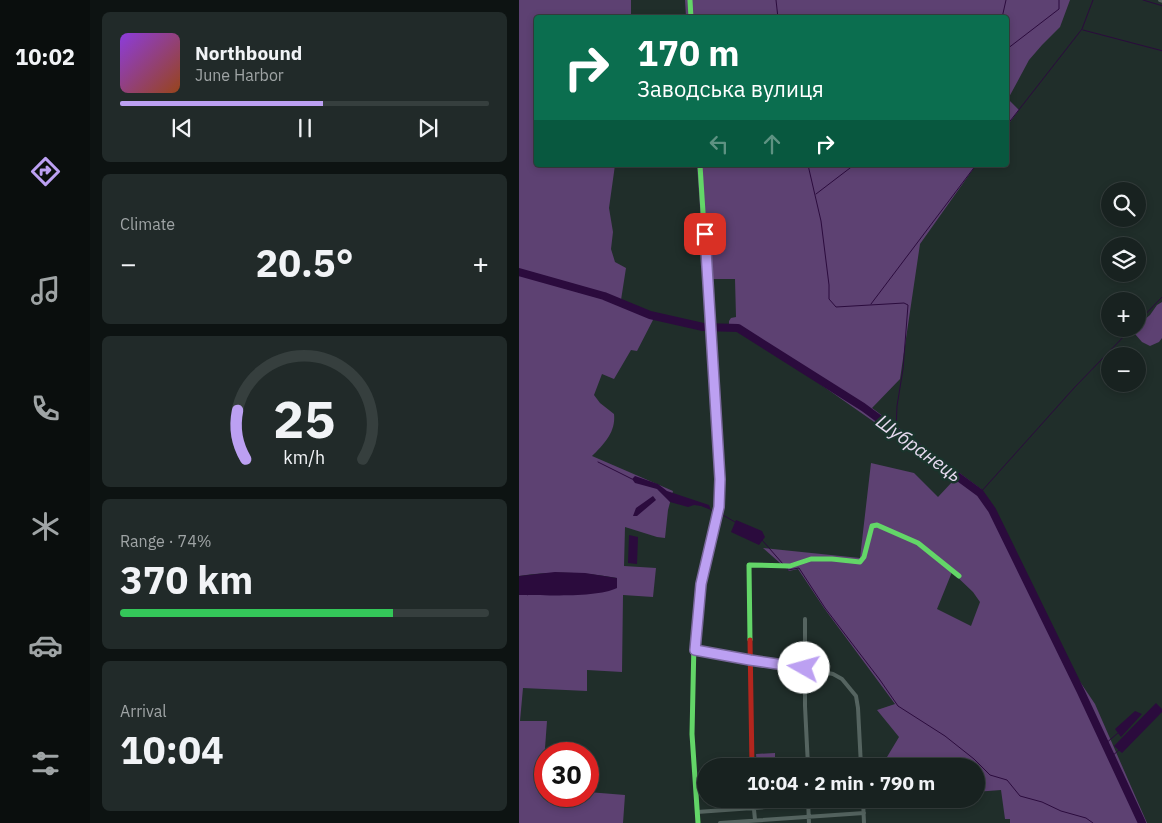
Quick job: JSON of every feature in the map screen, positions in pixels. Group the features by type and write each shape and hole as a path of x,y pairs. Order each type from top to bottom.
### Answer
{"main road":[{"path":"690,0 691,15"},
{"path":"698,823 692,695 701,584 717,517 720,479 700,167"},
{"path":"752,758 748,566 790,566 811,559 860,562 864,557 872,526 877,525 918,543 959,576"}],"street":[{"path":"805,619 804,668 808,758"},
{"path":"695,650 804,668 833,674 842,679 856,696 861,758"},
{"path":"697,812 754,808 755,820"},
{"path":"808,808 809,823"},
{"path":"864,808 864,823"},
{"path":"720,823 864,813"}],"shaded area":[{"path":"519,0 631,0 631,15 534,15 534,167 615,167 609,208 613,232 611,249 615,262 626,268 621,300 644,309 654,318 637,351 631,350 614,379 602,374 594,395 600,403 614,414 614,420 608,437 592,456 673,491 668,510 665,538 625,527 624,566 656,568 653,597 623,595 622,672 587,670 587,691 523,688 520,721 547,721 545,742 534,742 534,807 599,807 599,793 625,795 623,823 519,823 519,595 549,595 617,578 592,574 544,573 519,576"},
{"path":"685,0 1070,0 1060,27 1029,60 1009,97 1009,15 686,15"},
{"path":"1009,100 1019,110 1009,123"},
{"path":"697,167 975,167 920,244 900,379 872,408 981,489 994,510 1064,658 1095,704 1147,823 1010,823 1010,819 1005,819 1001,790 985,791 985,758 887,758 899,737 877,710 895,704 824,608 798,569 789,571 763,548 860,558 871,463 914,473 938,497 953,481 897,438 800,370 737,331 729,330 729,321 731,318 736,317 735,279 705,279","holes":["952,572 973,592 980,602 971,626 937,609"]},
{"path":"1162,302 1162,338 1159,342 1150,346 1138,337 1146,337 1146,318"},
{"path":"635,476 658,484 667,491 709,505 711,510 701,506 694,505 688,507 670,502 657,489 635,483 632,479"},
{"path":"653,496 656,500 637,516 633,516 636,508"},
{"path":"736,520 762,531 765,537 759,545 731,532"},
{"path":"629,535 638,537 637,564 628,563"},
{"path":"555,572 585,573 617,578 617,588 584,595 519,595 519,576"},
{"path":"1156,703 1162,709 1162,712 1122,753 1114,746"},
{"path":"1135,711 1142,714 1121,737 1115,729"},
{"path":"775,753 775,758 756,758 756,754"}],"waterway":[{"path":"776,0 778,15"},
{"path":"1003,15 1006,0"},
{"path":"1009,47 1059,9 1059,0"},
{"path":"1009,122 1082,29 1093,0"},
{"path":"1143,0 1163,6"},
{"path":"1083,30 1163,51"},
{"path":"808,167 821,221 829,299 836,307 904,303 908,305 896,431"},
{"path":"816,194 851,167"},
{"path":"871,304 974,167"},
{"name":"Шубранець","path":"519,272 604,296 650,315 703,327 738,328 863,407 980,493 992,510 1081,692 1142,823"},
{"path":"1146,314 1163,296"},
{"path":"980,493 1074,388 1123,337"},
{"path":"598,462 632,479"},
{"path":"711,510 717,512"},
{"path":"721,514 735,522"},
{"path":"762,540 783,564"},
{"path":"786,567 788,570 799,568 825,608 898,706 945,736 974,759 990,775 1007,780 1020,796 1086,818 1093,823"},
{"path":"1105,744 1118,733"},
{"path":"1111,757 1119,750"}],"traffic: fast":[{"path":"690,0 691,15"},
{"path":"698,823 692,734 694,642 704,573 718,515 720,479 700,167"},
{"path":"750,640 749,565 790,566 811,559 860,562 864,557 872,526 877,525 918,543 959,576"}],"traffic: jam":[{"path":"750,640 752,758"}],"route":[{"path":"705,234 720,479 716,520 701,584 695,650 804,668"}]}
